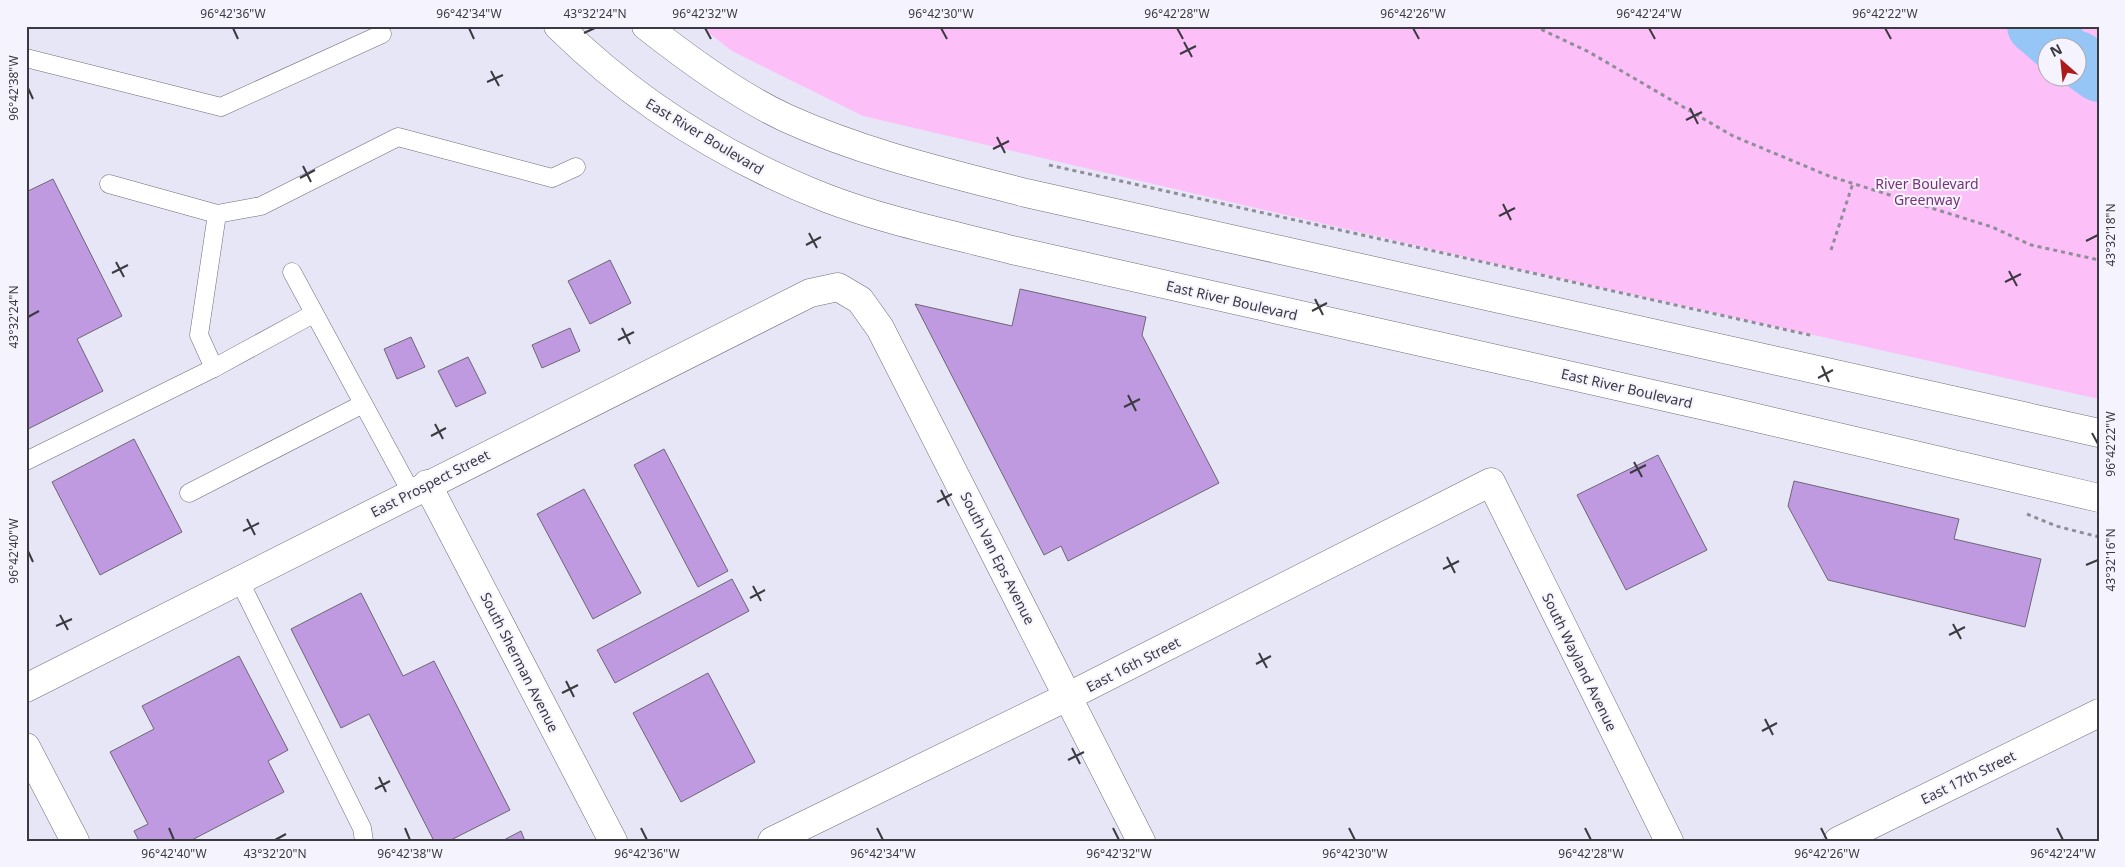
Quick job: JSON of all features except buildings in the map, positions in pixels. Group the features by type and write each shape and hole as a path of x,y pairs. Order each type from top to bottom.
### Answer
{"street":[{"name":"East River Boulevard","path":"558,26 581,50 638,95 704,138 759,170 828,198 905,222 1012,250 1723,410 2099,498"},
{"path":"646,26 672,47 727,83 785,117 848,143 921,166 1026,193 2099,433"},
{"name":"East Prospect Street","path":"26,688 419,488 810,293 838,287"},
{"name":"South Van Eps Avenue","path":"838,287 860,300 880,328 1069,696 1141,841"},
{"name":"East 16th Street","path":"772,841 1069,696 1492,482"},
{"name":"South Wayland Avenue","path":"1492,482 1669,841"},
{"name":"South Sherman Avenue","path":"419,488 613,841"},
{"name":"East 17th Street","path":"1838,841 2099,713"},
{"path":"26,747 75,841"}],"lane":[{"path":"26,58 221,107 382,34"},
{"path":"109,184 217,214 262,206 398,137 552,178 576,167"},
{"path":"214,368 199,335 217,214"},
{"path":"292,272 363,404 419,488"},
{"path":"26,461 214,368 313,314"},
{"path":"189,492 363,404"},
{"path":"238,580 362,828 364,841"}],"path":[{"path":"1534,26 1589,52 1734,136 1829,176 1992,227 2031,245 2099,260"},
{"path":"1044,164 1815,336"},
{"path":"1831,250 1853,183"}],"green space":[{"name":"River Boulevard Greenway","path":"700,26 2099,26 2099,71 2088,64 2088,38 2038,38 2038,88 2088,88 2088,66 2099,74 2099,399 1470,258 863,116 732,51"}],"waterway":[{"path":"2035,26 2049,38"},
{"path":"2088,66 2099,74"}]}
